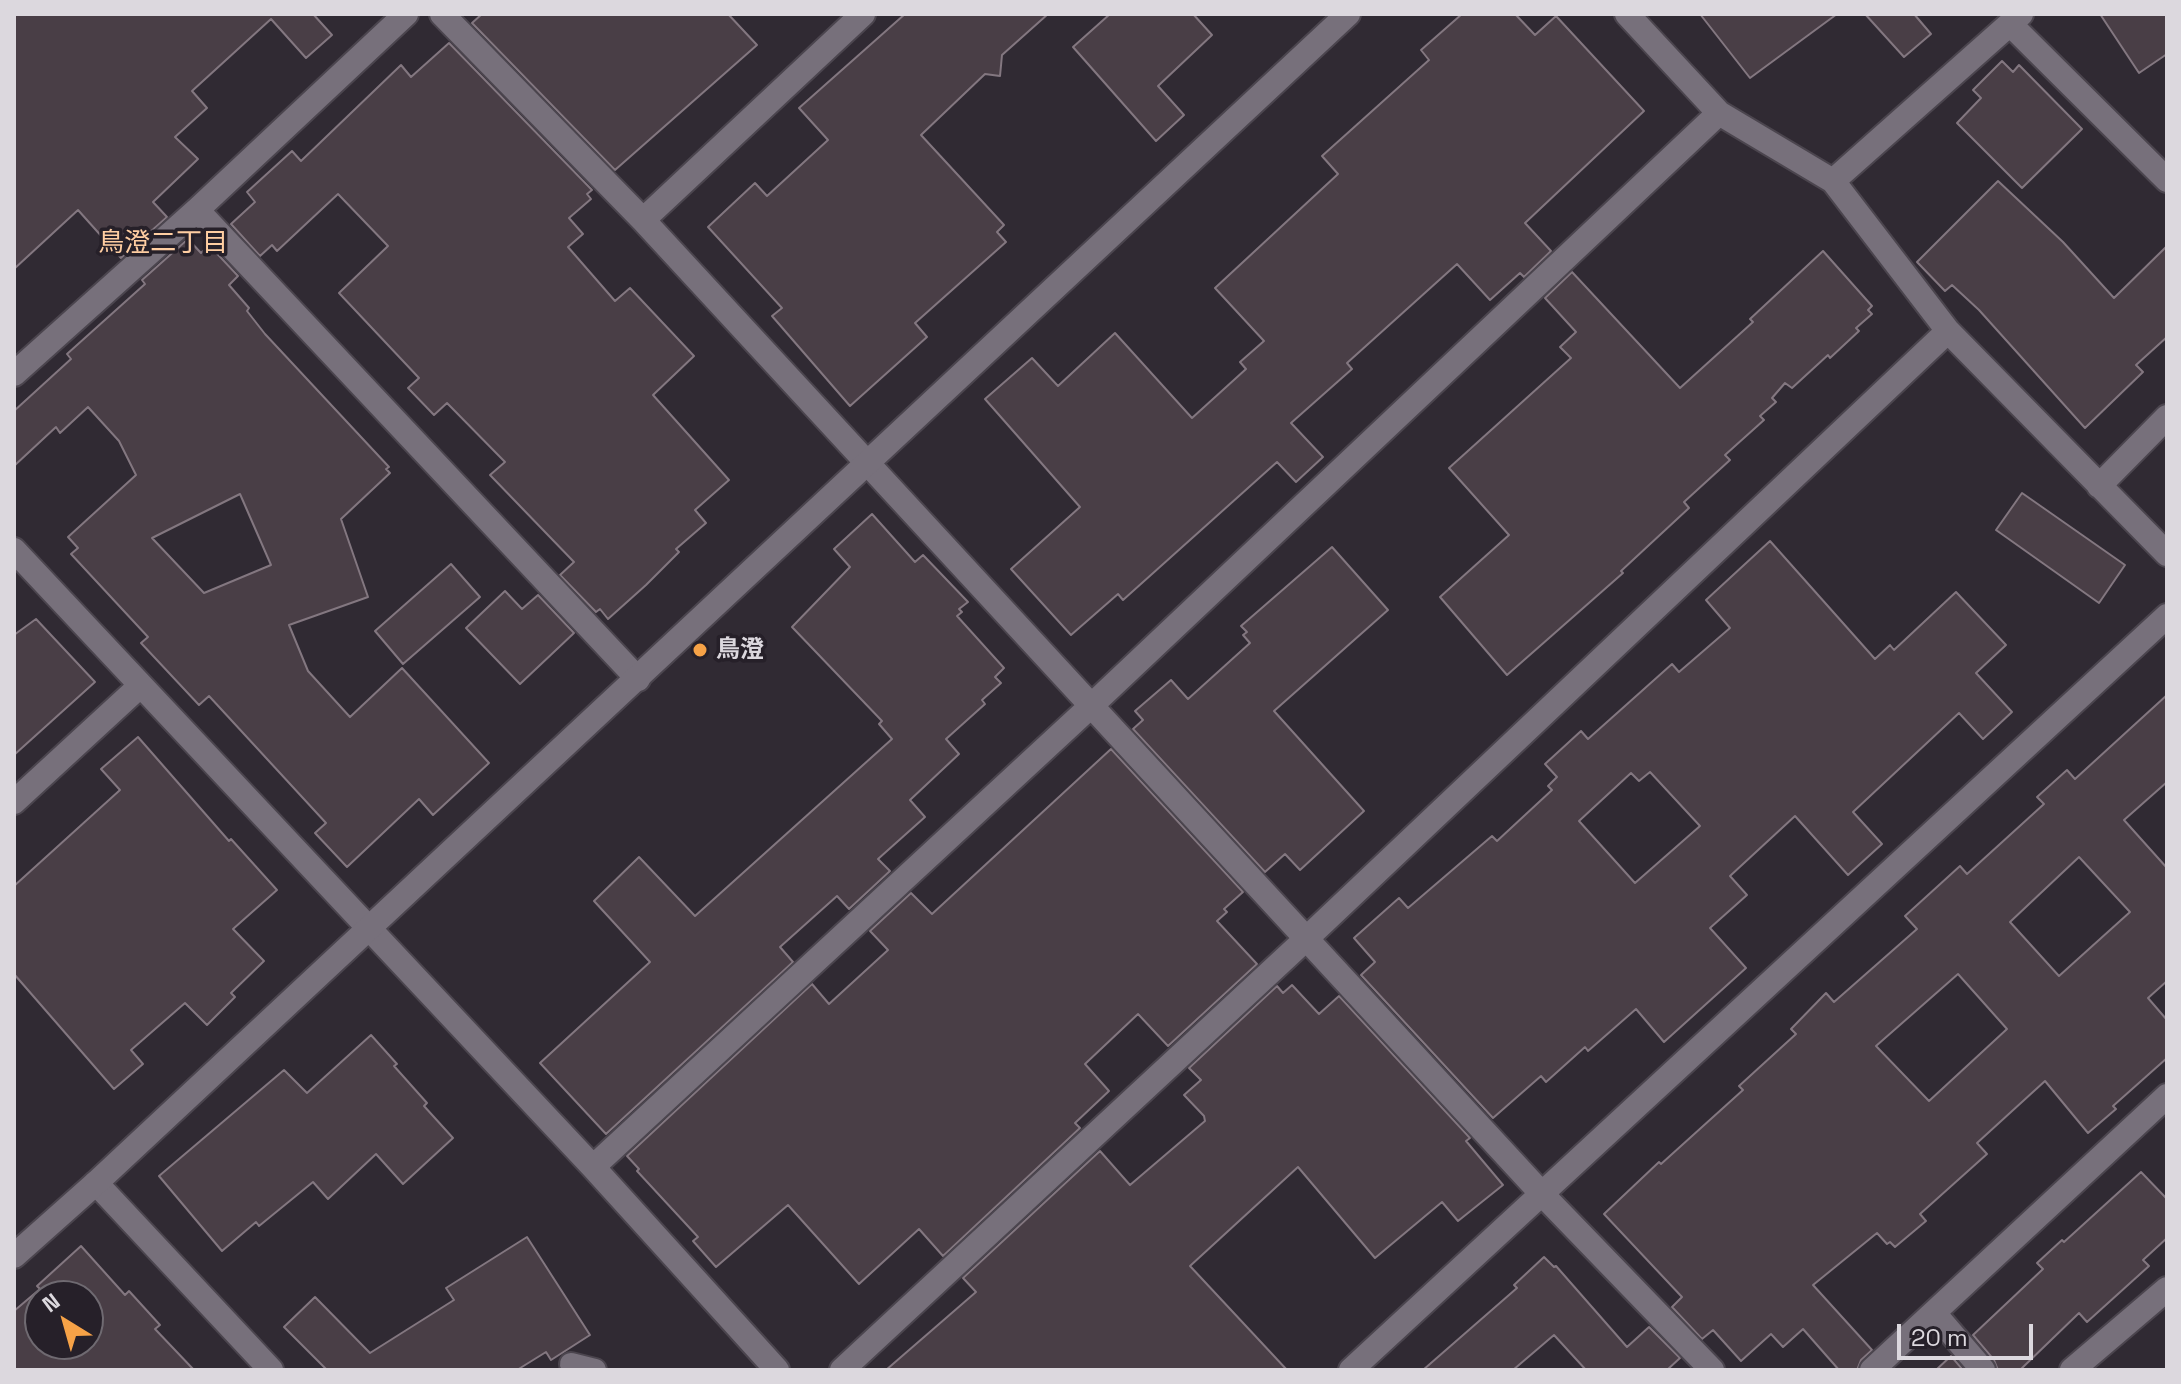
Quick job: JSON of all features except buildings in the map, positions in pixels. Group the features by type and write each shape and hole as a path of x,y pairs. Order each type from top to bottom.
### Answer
{"street":[{"path":"14,374 197,210 406,14"},
{"path":"442,14 643,220 1542,1194 1712,1370"},
{"path":"643,220 863,14"},
{"path":"14,1256 638,679 1348,14"},
{"path":"1627,14 1719,113 1833,181 1948,331 2167,554"},
{"path":"1833,181 2015,19 2167,180"},
{"path":"593,1167 1091,706 1719,113"},
{"path":"197,210 638,679"},
{"path":"842,1370 1307,938 1948,331"},
{"path":"2099,486 2167,417"},
{"path":"14,550 593,1167 777,1370"},
{"path":"1351,1370 2167,616"},
{"path":"14,802 140,686"},
{"path":"1872,1370 2167,1096"},
{"path":"96,1183 271,1370"},
{"path":"2072,1370 2167,1289"},
{"path":"1934,1313 1983,1370"}],"lane":[{"path":"571,1364 595,1370"}],"place":[{"name":"鳥澄","path":"700,650"}],"district":[{"name":"鳥澄二丁目","path":"163,244"}]}
